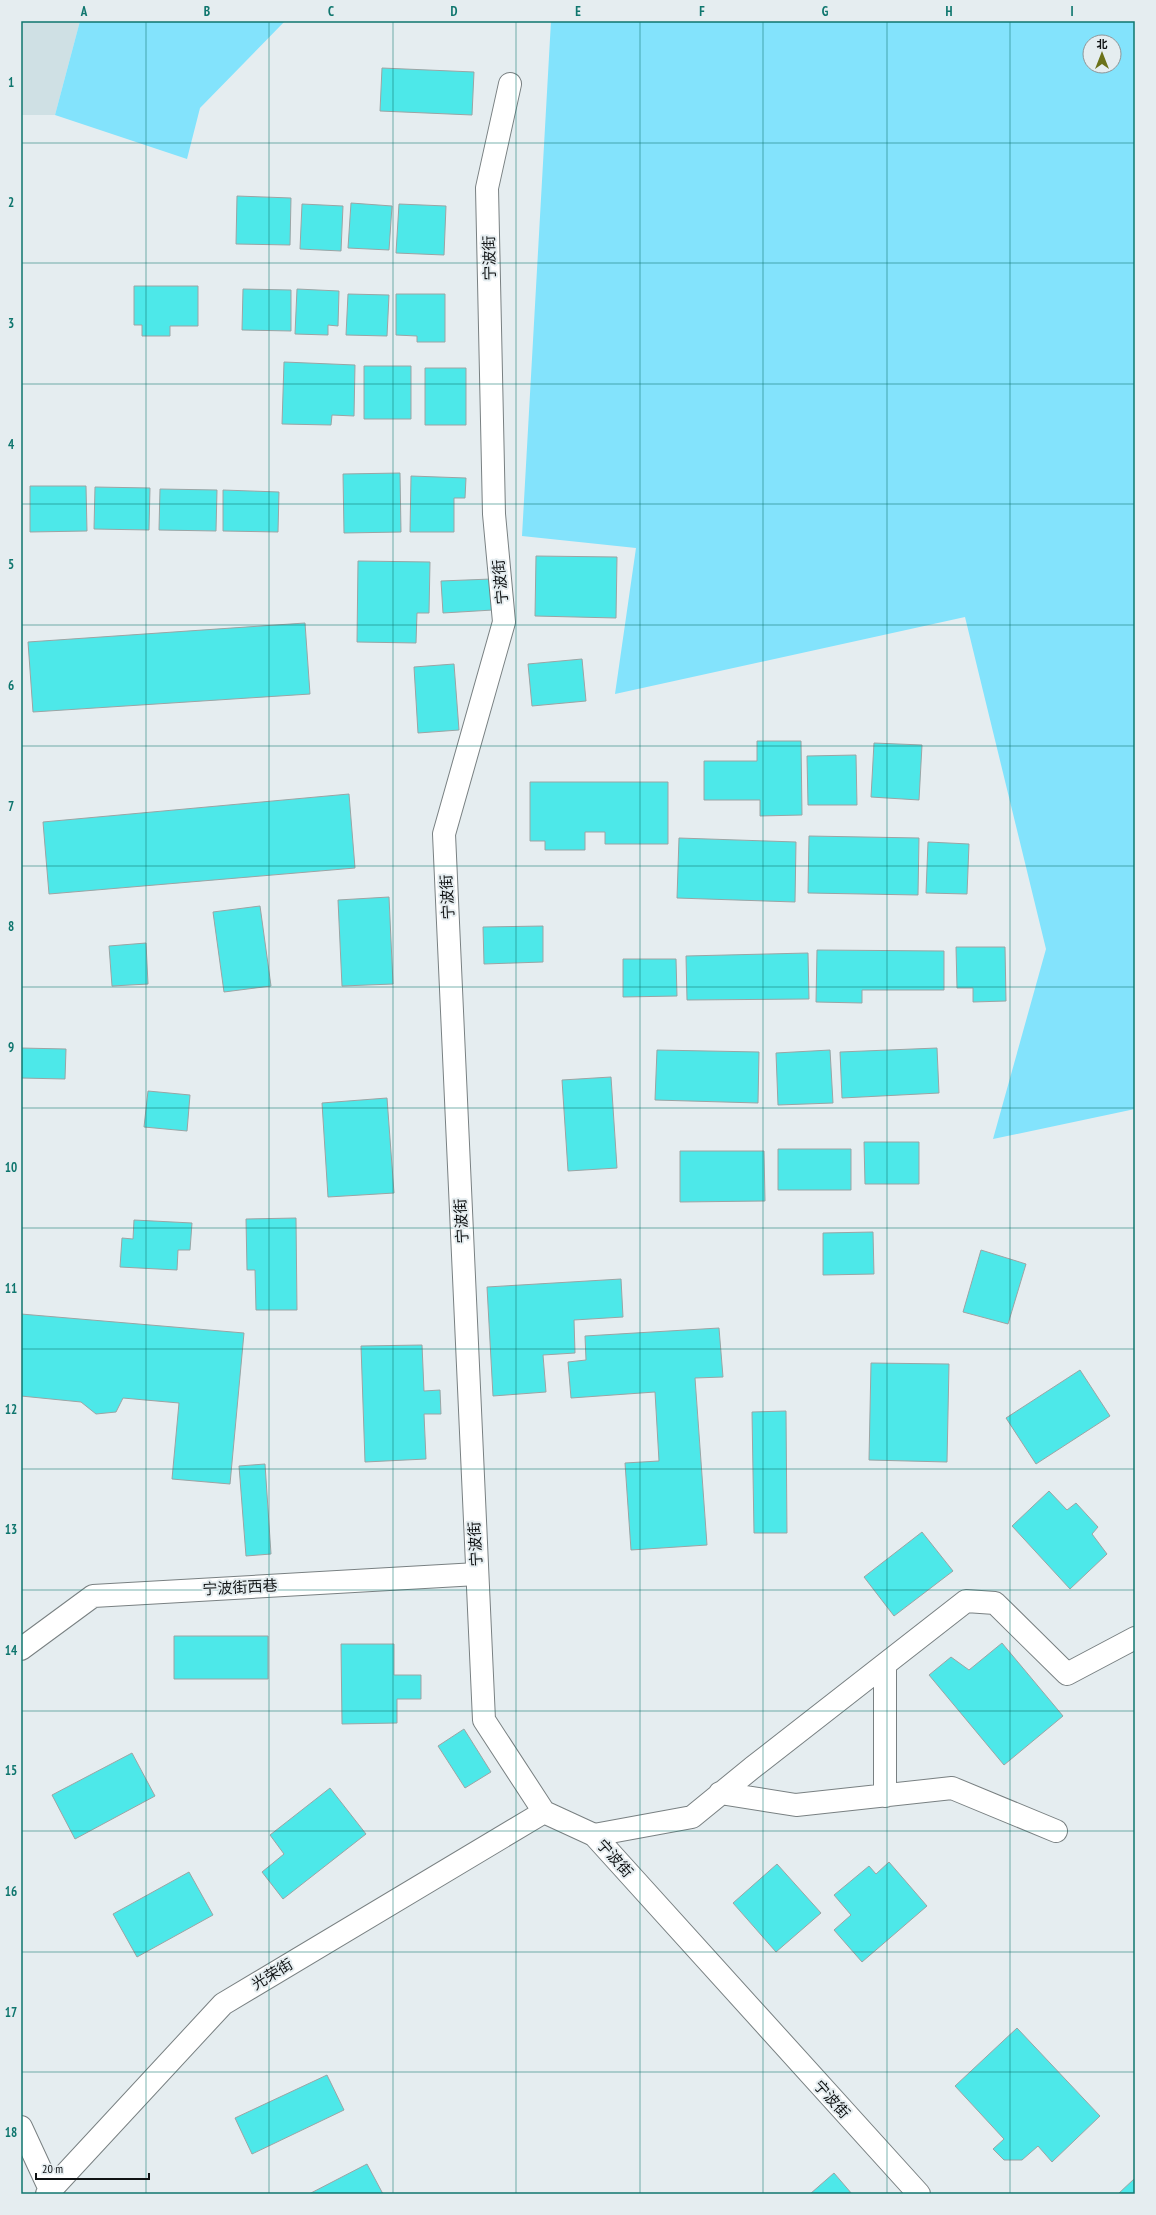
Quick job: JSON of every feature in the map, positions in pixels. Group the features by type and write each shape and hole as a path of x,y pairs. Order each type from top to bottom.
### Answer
{"street":[{"name":"宁波街","path":"510,84 487,188 494,514 504,622 444,834 484,1720 544,1812 594,1835 919,2194"},
{"name":"宁波街西巷","path":"21,1649 93,1596 477,1574"},
{"path":"594,1835 692,1817 720,1793 966,1601 995,1603 1067,1674 1135,1638"},
{"path":"885,1665 885,1796"},
{"path":"720,1793 796,1805 952,1788 1056,1831"},
{"name":"光荣街","path":"50,2193 223,2004 544,1812"},
{"path":"21,2128 50,2193"}],"shaded area":[{"path":"21,21 80,21 55,115 21,115"},
{"path":"80,21 285,21 200,108 187,159 55,115"},
{"path":"551,21 1135,21 1135,1109 993,1139 1046,949 965,617 615,694 636,548 522,536"}],"building":[{"path":"382,68 474,72 472,115 380,111"},
{"path":"237,196 291,198 290,245 236,244"},
{"path":"351,203 392,206 389,250 348,248"},
{"path":"302,204 343,206 341,251 300,249"},
{"path":"399,204 446,206 444,255 396,253"},
{"path":"134,286 198,286 198,326 170,326 170,336 142,336 142,325 134,325"},
{"path":"243,289 291,290 291,331 242,330"},
{"path":"297,289 339,291 338,326 328,325 328,335 295,334"},
{"path":"348,294 389,295 387,336 346,335"},
{"path":"396,294 445,294 445,342 417,342 417,336 396,335"},
{"path":"284,362 355,365 354,416 332,415 331,425 282,424"},
{"path":"364,366 411,366 411,419 364,419"},
{"path":"425,368 466,368 466,425 425,425"},
{"path":"400,473 401,532 344,533 343,474"},
{"path":"411,476 466,478 465,498 454,498 454,532 410,532"},
{"path":"30,486 86,486 87,531 30,532"},
{"path":"95,487 150,488 149,530 94,529"},
{"path":"160,489 217,490 216,531 159,530"},
{"path":"223,490 279,492 278,532 223,531"},
{"path":"536,556 617,557 616,618 535,616"},
{"path":"358,561 430,562 429,613 417,613 416,643 357,642"},
{"path":"491,579 493,610 443,613 441,581"},
{"path":"305,623 310,694 33,712 28,642"},
{"path":"582,659 586,701 532,706 528,664"},
{"path":"454,664 459,730 418,733 414,667"},
{"path":"757,741 801,741 802,815 760,816 760,800 704,800 704,761 757,761"},
{"path":"874,743 922,745 919,800 871,797"},
{"path":"856,755 857,805 808,805 807,756"},
{"path":"530,782 668,782 668,844 605,844 605,832 585,832 585,850 545,850 545,841 530,841"},
{"path":"349,794 355,868 49,894 43,822"},
{"path":"809,836 919,838 918,895 808,893"},
{"path":"679,838 796,842 795,902 677,898"},
{"path":"928,842 969,844 967,894 926,893"},
{"path":"389,897 393,984 342,986 338,900"},
{"path":"260,906 271,986 224,992 213,912"},
{"path":"543,926 543,962 484,964 483,927"},
{"path":"146,943 148,984 112,986 109,946"},
{"path":"956,947 1005,947 1006,1001 973,1002 973,988 957,988"},
{"path":"817,950 944,951 944,990 862,990 862,1003 816,1002"},
{"path":"808,953 809,999 687,1000 686,956"},
{"path":"623,959 676,959 677,996 623,997"},
{"path":"21,1048 66,1049 65,1079 21,1078"},
{"path":"937,1048 939,1093 842,1098 840,1052"},
{"path":"657,1050 759,1052 758,1103 655,1100"},
{"path":"830,1050 833,1103 778,1105 776,1053"},
{"path":"611,1077 617,1168 568,1171 562,1080"},
{"path":"148,1091 190,1095 187,1131 144,1127"},
{"path":"387,1098 394,1193 328,1197 322,1103"},
{"path":"864,1142 919,1142 919,1184 865,1184"},
{"path":"778,1149 851,1149 851,1190 778,1190"},
{"path":"680,1151 764,1151 765,1201 680,1202"},
{"path":"296,1218 297,1310 256,1310 255,1270 247,1270 246,1219"},
{"path":"134,1220 192,1223 190,1250 178,1250 177,1270 120,1267 122,1238 133,1239"},
{"path":"873,1232 874,1274 823,1275 823,1233"},
{"path":"981,1250 1026,1264 1008,1324 963,1312"},
{"path":"621,1279 623,1317 574,1320 575,1353 543,1355 546,1392 493,1396 487,1287"},
{"path":"21,1314 244,1333 230,1484 172,1479 179,1403 123,1398 116,1412 96,1414 81,1402 21,1396"},
{"path":"719,1328 723,1377 695,1378 707,1545 631,1550 625,1463 659,1461 655,1392 571,1398 568,1362 586,1360 585,1336"},
{"path":"422,1345 424,1391 440,1390 441,1414 424,1414 426,1459 365,1462 361,1346"},
{"path":"871,1363 949,1364 947,1462 869,1460"},
{"path":"1080,1370 1110,1416 1036,1464 1006,1418"},
{"path":"786,1411 787,1533 754,1533 752,1412"},
{"path":"265,1464 271,1554 246,1556 239,1466"},
{"path":"1049,1491 1067,1510 1076,1503 1098,1527 1092,1534 1107,1554 1070,1589 1012,1526"},
{"path":"922,1532 953,1571 894,1616 864,1577"},
{"path":"174,1636 268,1636 268,1679 174,1679"},
{"path":"1002,1643 1063,1716 1004,1765 929,1675 951,1657 969,1670"},
{"path":"341,1644 394,1644 394,1675 421,1675 421,1699 397,1699 397,1723 342,1724"},
{"path":"464,1729 491,1772 465,1788 438,1746"},
{"path":"132,1753 155,1796 75,1839 52,1795"},
{"path":"330,1788 366,1834 283,1899 262,1872 284,1854 270,1835"},
{"path":"889,1862 927,1906 862,1962 834,1930 851,1915 834,1895 869,1866 876,1874"},
{"path":"777,1864 821,1913 776,1952 733,1903"},
{"path":"189,1872 213,1915 137,1957 113,1914"},
{"path":"1017,2028 1100,2116 1052,2162 1038,2146 1022,2160 1004,2160 993,2149 1004,2139 955,2086"},
{"path":"327,2075 344,2110 252,2154 235,2118"},
{"path":"367,2164 383,2194 309,2194"},
{"path":"834,2173 852,2194 810,2194"},
{"path":"1134,2179 1135,2194 1118,2194"}]}
